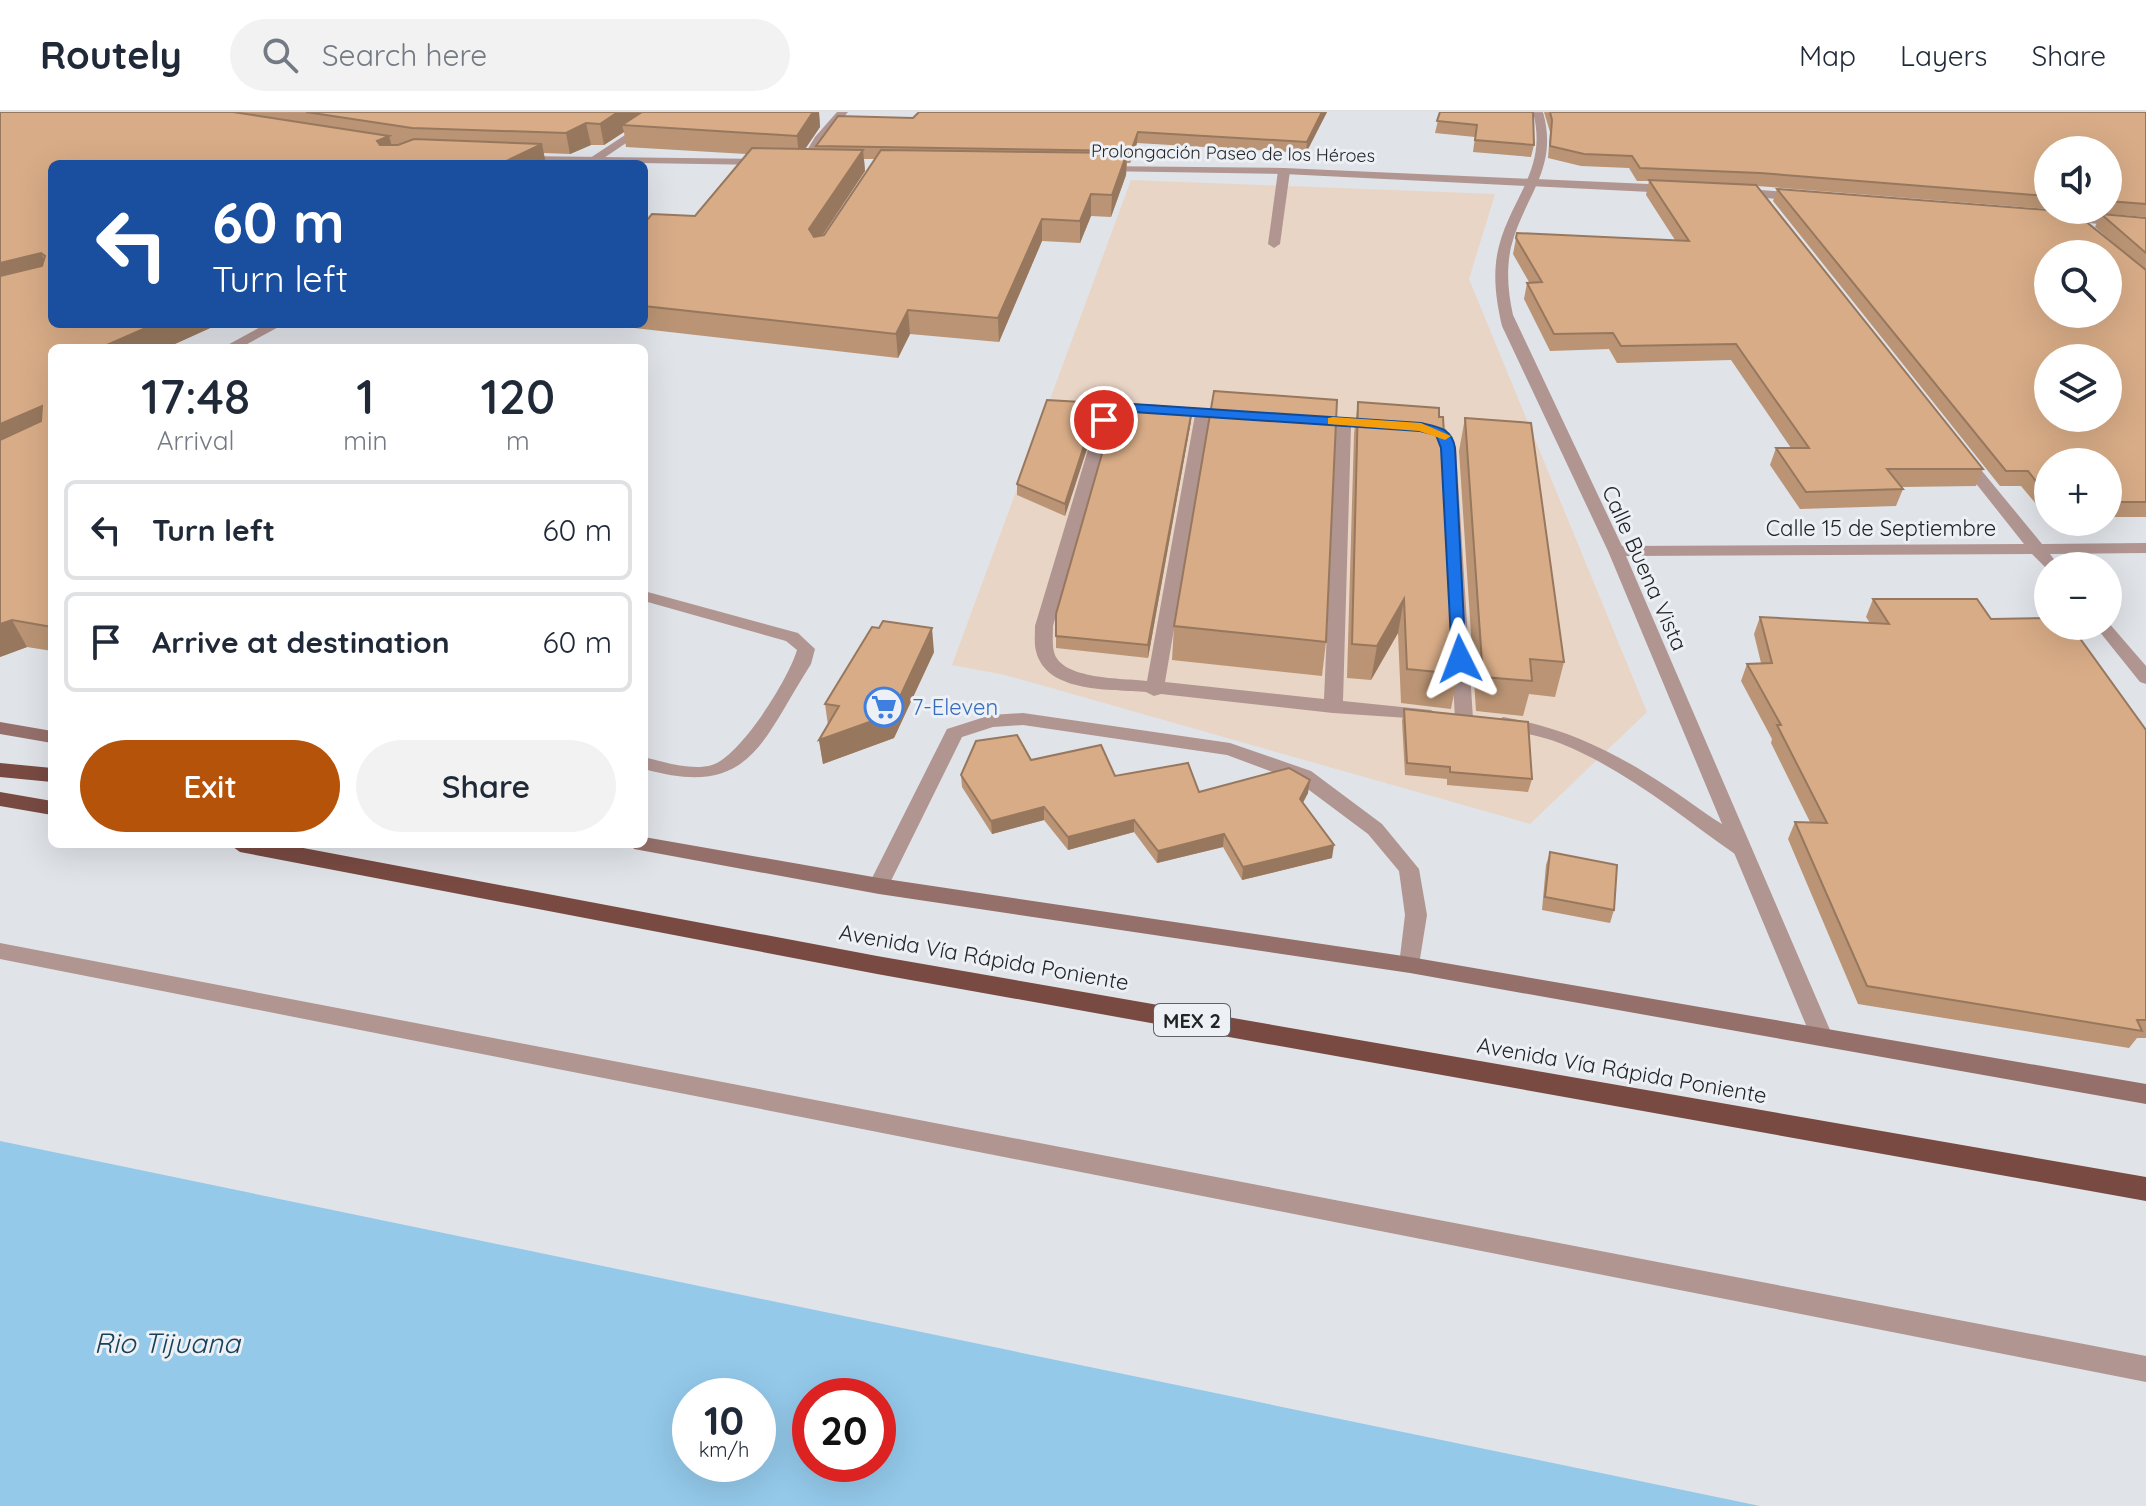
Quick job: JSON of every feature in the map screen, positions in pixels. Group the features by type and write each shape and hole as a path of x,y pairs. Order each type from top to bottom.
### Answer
{"highway":[{"path":"0,770 48,775"},
{"path":"0,799 48,807"},
{"name":"Avenida Vía Rápida Poniente","path":"261,848 877,965 2146,1189"}],"main road":[{"path":"0,728 48,736"},
{"path":"648,845 879,886 1410,965 2146,1094"}],"street":[{"path":"593,160 667,112"},
{"path":"806,162 819,139 843,112"},
{"name":"Calle Buena Vista","path":"1538,112 1544,148 1536,181 1508,237 1500,293 1509,326 1616,551 1822,1037"},
{"path":"502,159 531,160"},
{"path":"648,162 776,162"},
{"path":"791,162 821,163"},
{"name":"Prolongación Paseo de los Héroes","path":"1083,168 1284,171 1680,189"},
{"path":"1274,244 1284,171"},
{"path":"1726,191 1761,199 1820,198"},
{"path":"2122,222 2146,224"},
{"path":"2080,224 2098,240"},
{"path":"237,344 269,328"},
{"path":"1250,416 1133,408 1113,412 1104,420 1044,626 1045,652 1053,667 1076,679 1154,690 1525,725 1565,735 1622,767 1742,849"},
{"path":"1154,690 1203,413"},
{"path":"1297,419 1421,427 1441,432 1446,438 1464,719"},
{"path":"1333,707 1344,422"},
{"path":"1949,439 2039,552"},
{"name":"Calle 15 de Septiembre","path":"1616,551 2146,548"},
{"path":"648,597 792,637 806,649 802,664 740,754 720,770 695,772 648,764"},
{"path":"2115,640 2146,678"},
{"path":"879,886 954,733 991,721 1023,719 1230,749 1304,776 1375,829 1409,869 1416,915 1410,965"},
{"path":"0,951 2146,1369"}],"shaded area":[{"path":"1131,180 1495,194 1469,279 1647,712 1530,824 1005,675 952,665"}],"water":[{"name":"Rio Tijuana","path":"0,1141 1760,1506 0,1506"}],"building":[{"path":"0,112 233,112 389,136 377,141 380,145 398,145 414,139 542,144 508,160 48,160 48,328 146,328 109,344 48,344 48,626 12,620 0,624 0,440 41,421 42,406 0,424 0,276 42,266 45,256 41,253 0,263"},
{"path":"306,112 618,112 600,124 586,123 566,133 412,128"},
{"path":"642,112 813,112 797,136 622,125"},
{"path":"919,112 1322,112 1307,142 1138,132 1131,151 816,146 838,116 913,118"},
{"path":"1440,112 1533,112 1534,145 1475,140 1477,125 1437,121"},
{"path":"1550,112 2146,112 2146,204 2122,202 2122,136 2034,136 2034,195 1760,173 1640,168 1632,156 1584,154 1550,146"},
{"path":"752,148 863,150 809,229 814,237 824,235 881,150 1127,153 1112,195 1091,194 1080,221 1042,219 998,318 908,310 896,334 648,306 648,219 652,214 695,216"},
{"path":"1649,180 1756,185 1983,469 1887,469 1903,489 1806,492 1776,448 1809,448 1736,344 1621,346 1613,333 1554,334 1527,283 1542,282 1516,238 1517,233 1689,241"},
{"path":"1777,189 2034,209 2034,224 2089,224 2109,240 2034,240 2034,328 2122,328 2122,251 2146,270 2146,502 2122,502 2122,448 2034,448 2034,479 2028,471 2006,471"},
{"path":"2122,216 2146,218 2146,253 2113,224 2122,224"},
{"path":"1214,391 1337,400 1326,642 1174,626"},
{"path":"1047,400 1098,403 1065,504 1017,484"},
{"path":"1358,402 1439,408 1439,417 1443,417 1458,674 1407,669 1404,599 1377,646 1352,644"},
{"path":"1126,405 1192,410 1148,645 1056,636 1056,614 1114,412"},
{"path":"1465,418 1531,423 1564,662 1530,659 1532,681 1483,677"},
{"path":"1873,599 1977,599 1991,619 2034,618 2034,640 2081,640 2146,730 2146,1020 2137,1020 2142,1031 1867,986 1795,822 1827,823 1777,725 1781,725 1747,664 1772,663 1760,617 1889,624"},
{"path":"883,621 932,628 892,714 819,740 839,706 825,704 872,627 879,628"},
{"path":"1404,709 1528,722 1532,779 1450,772 1450,767 1407,763"},
{"path":"1017,735 1031,760 1101,745 1115,776 1188,763 1199,792 1289,768 1310,780 1300,799 1334,845 1243,867 1224,834 1158,851 1134,820 1068,837 1044,807 991,821 961,775 976,741"},
{"path":"1550,852 1617,865 1614,910 1545,897"}],"slow traffic":[{"path":"1333,421 1421,427 1445,436"}],"place":[{"name":"7-Eleven","path":"884,707"}],"route":[{"path":"1104,420 1113,412 1133,408 1421,427 1441,432 1448,448 1460,659"}]}
